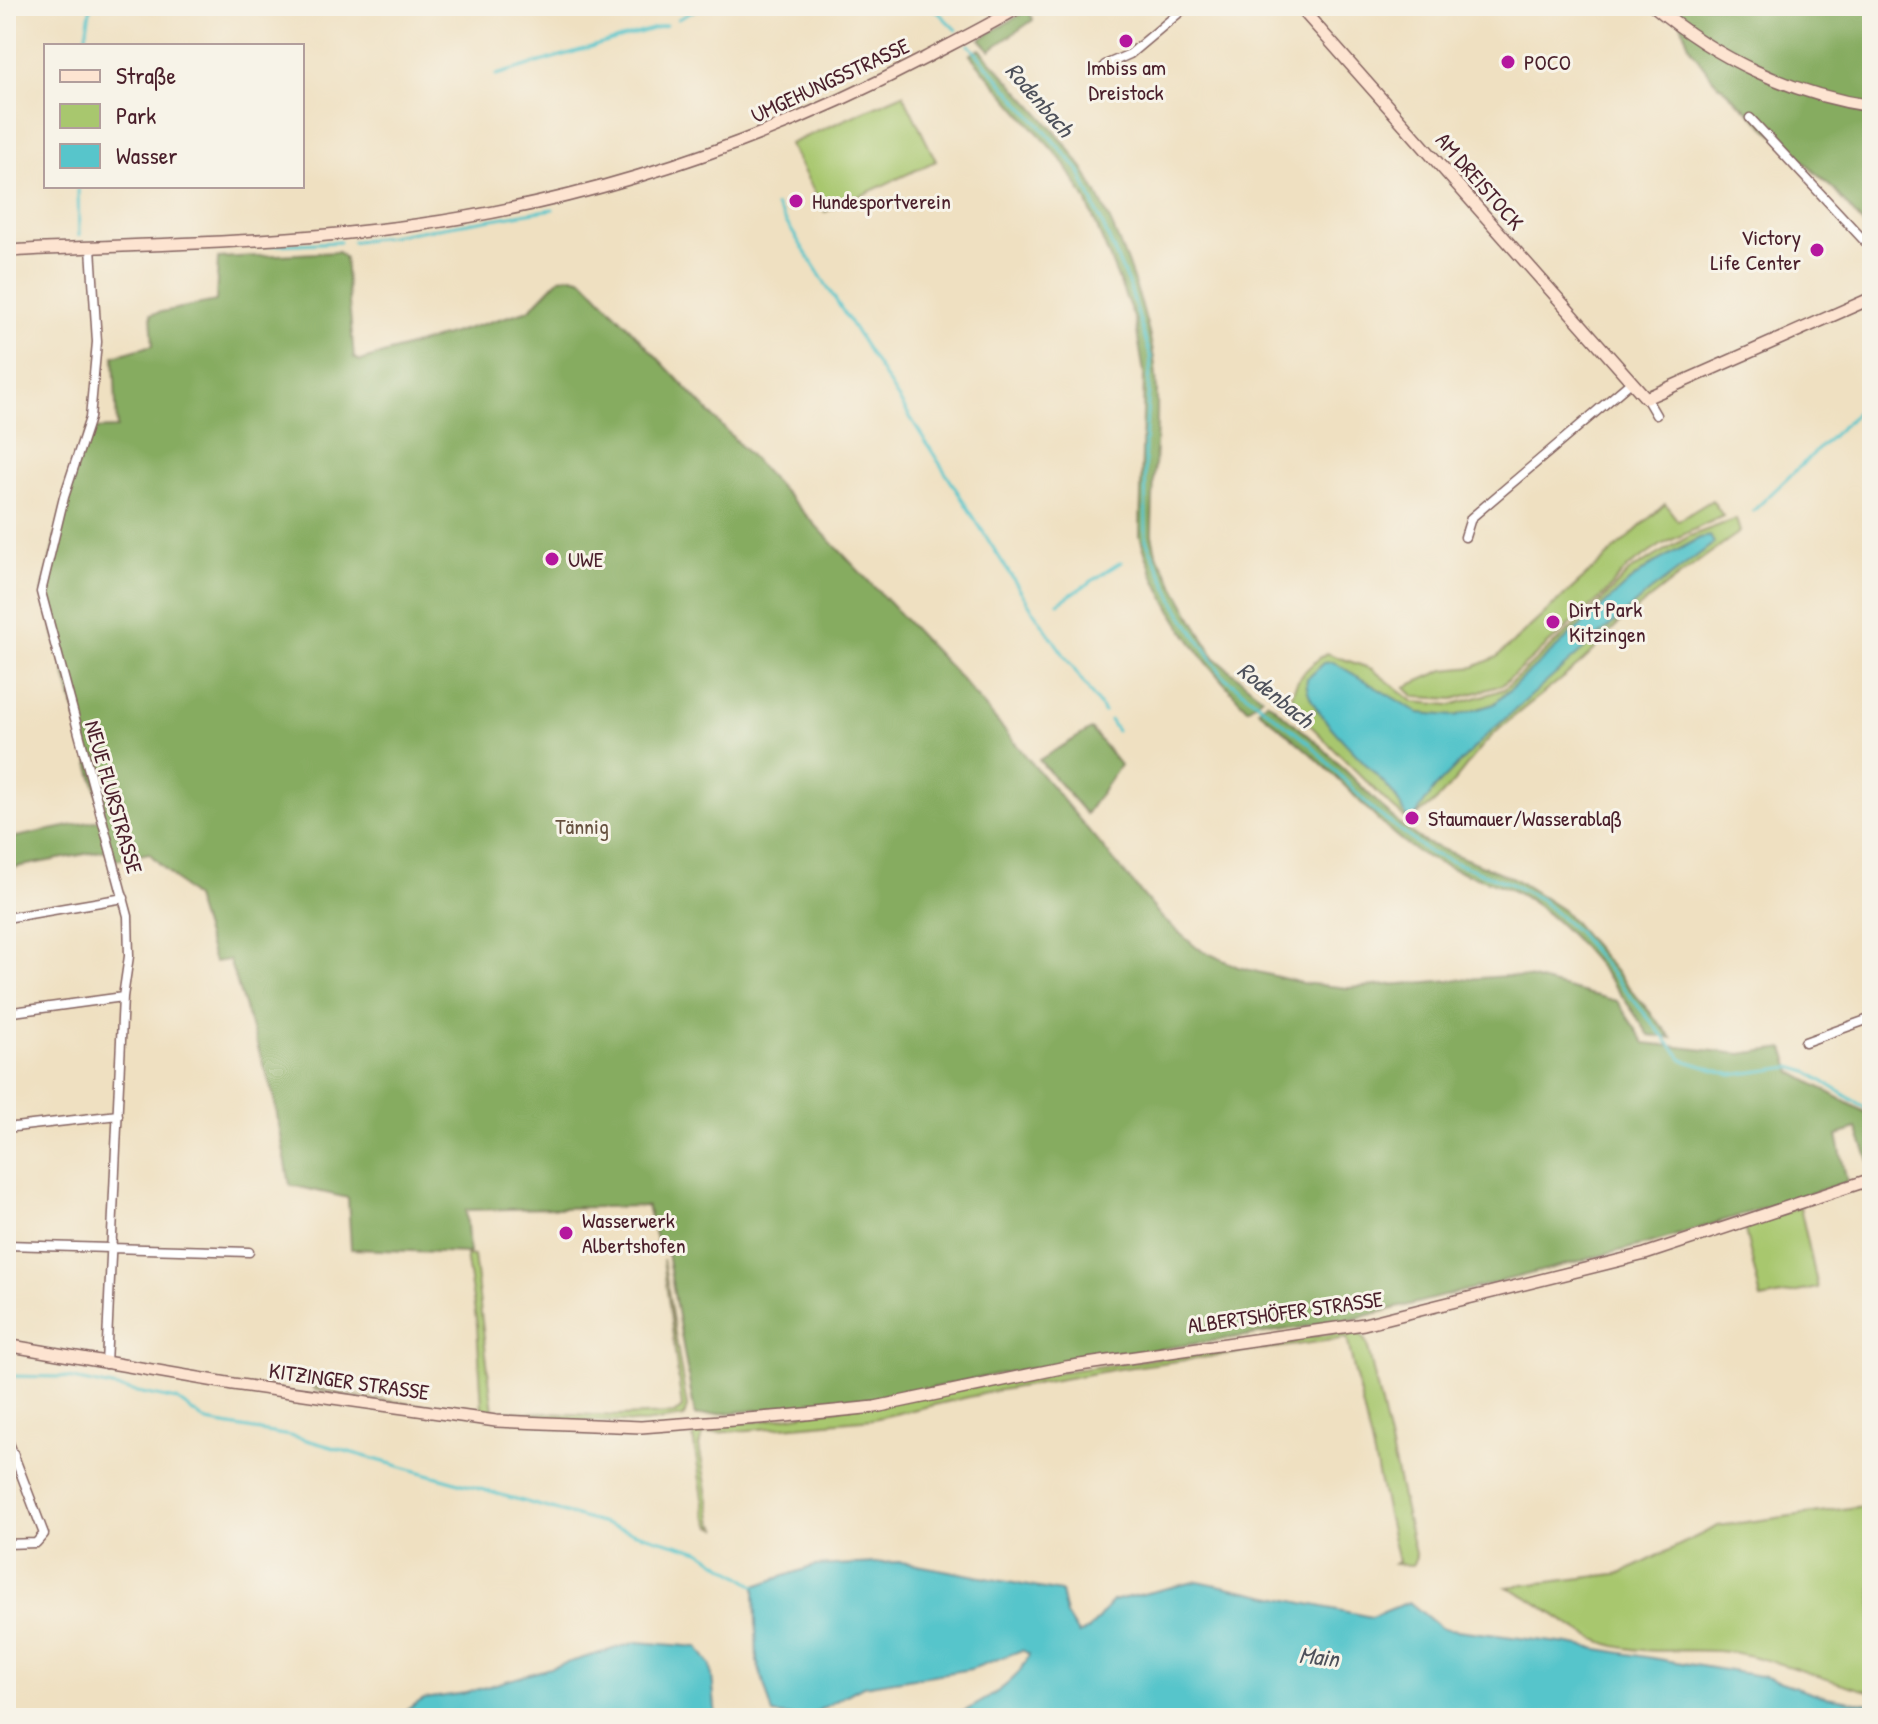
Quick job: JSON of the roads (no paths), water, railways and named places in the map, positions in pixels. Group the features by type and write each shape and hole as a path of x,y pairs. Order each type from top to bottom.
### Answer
{"street":[{"name":"UMGEHUNGSSTRASSE","path":"6,251 346,233 494,213 628,181 741,143 860,92 1021,6"},
{"path":"1105,65 1130,54 1187,6"},
{"name":"AM DREISTOCK","path":"1299,6 1646,398"},
{"path":"1654,6 1717,50 1776,81 1872,106"},
{"path":"1750,118 1872,249"},
{"name":"NEUE FLURSTRASSE","path":"91,248 97,342 90,418 64,497 41,592 128,916 129,956 123,997 114,1249 106,1364"},
{"path":"1656,415 1646,398 1872,298"},
{"path":"1465,537 1471,518 1631,382"},
{"path":"6,918 124,898"},
{"path":"6,1013 123,997"},
{"path":"1805,1042 1872,1018"},
{"path":"6,1128 118,1115"},
{"name":"ALBERTSHÖFER STRASSE","path":"690,1424 875,1407 1066,1367 1194,1346 1331,1331 1645,1254 1872,1179"},
{"path":"6,1245 249,1252"},
{"name":"KITZINGER STRASSE","path":"6,1345 106,1364 458,1418 578,1427 690,1424"},
{"path":"6,1435 44,1534 36,1543 6,1544"}],"water":[{"path":"1710,536 1714,543 1643,597 1489,733 1435,788 1416,815 1407,818 1391,791 1326,721 1308,691 1307,679 1324,663 1333,662 1419,713 1455,716 1494,704 1629,582 1654,563 1700,538"},
{"name":"Main","path":"901,1562 1061,1592 1066,1615 1078,1634 1089,1630 1113,1601 1198,1581 1371,1617 1409,1602 1441,1628 1568,1644 1766,1677 1826,1697 1872,1704 1872,1718 951,1718 985,1700 1017,1675 1029,1654 1022,1650 971,1669 863,1686 805,1718 773,1714 757,1661 755,1586 814,1566"},
{"path":"637,1642 698,1647 711,1666 716,1718 393,1718 424,1699 466,1693"}],"waterway":[{"path":"84,44 91,6"},
{"path":"678,19 704,6"},
{"name":"Rodenbach","path":"925,6 937,11 956,30"},
{"path":"496,75 666,25"},
{"name":"Rodenbach","path":"969,45 1079,170 1130,288 1151,358 1145,442 1146,540 1176,605 1223,676 1309,743 1374,811 1430,853 1511,884 1540,899 1577,932 1683,1060 1732,1075 1791,1067 1808,1072 1872,1112"},
{"path":"78,188 79,236"},
{"path":"776,206 1034,612 1104,712"},
{"path":"353,242 553,209"},
{"path":"254,246 340,242"},
{"path":"1753,511 1872,398"},
{"path":"1058,603 1121,562"},
{"path":"1110,720 1117,731"},
{"path":"6,1376 63,1377 177,1400 207,1422 296,1437 700,1551 755,1586"}],"place":[{"name":"Imbiss am Dreistock","path":"1126,41"},
{"name":"POCO","path":"1508,62"},
{"name":"Hundesportverein","path":"796,201"},
{"name":"Victory Life Center","path":"1817,250"},
{"name":"UWE","path":"552,559"},
{"name":"Dirt Park Kitzingen","path":"1553,622"},
{"name":"Staumauer/Wasserablaß","path":"1412,818"},
{"name":"Wasserwerk Albertshofen","path":"566,1233"}],"park label":[{"name":"Tännig","path":"582,826"}]}
